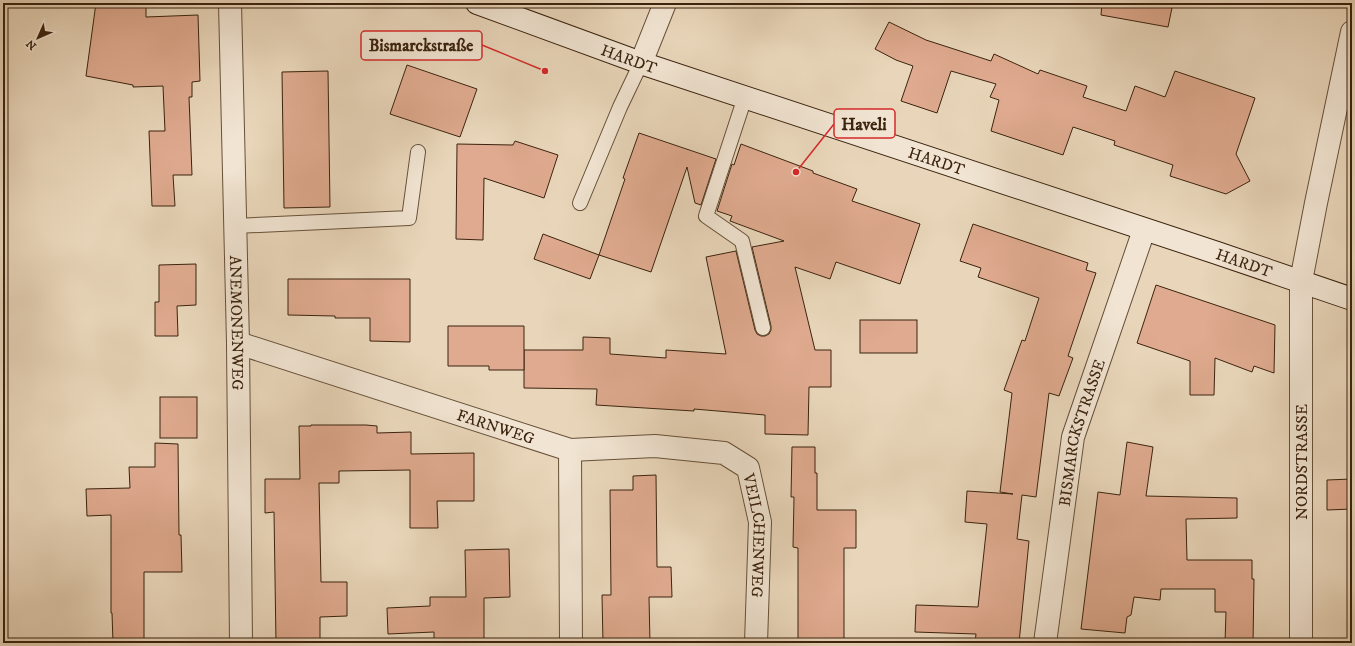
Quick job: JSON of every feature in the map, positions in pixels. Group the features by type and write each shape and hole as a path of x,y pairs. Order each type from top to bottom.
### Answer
{"street":[{"name":"ANEMONENWEG","path":"230,3 238,343 240,643"},
{"name":"HARDT","path":"477,3 641,63 1352,299"},
{"path":"641,63 665,3"},
{"name":"NORDSTRASSE","path":"1301,643 1301,281 1352,32"},
{"name":"BISMARCKSTRASSE","path":"1045,643 1073,437 1144,230"},
{"name":"FARNWEG","path":"238,343 570,450"},
{"name":"VEILCHENWEG","path":"570,450 655,446 716,452 724,453 748,468 760,522 756,643"},
{"path":"570,450 571,643"}],"lane":[{"path":"580,203 620,107 641,63"},
{"path":"745,98 706,216 742,241 763,328"},
{"path":"235,226 409,218 418,152"}],"building":[{"path":"96,3 116,3 117,6 146,5 146,17 198,15 200,81 192,82 192,97 189,97 192,175 173,175 175,206 152,206 149,131 165,131 163,86 133,87 133,85 86,76"},
{"path":"1102,3 1173,3 1168,27 1101,15"},
{"path":"889,22 926,40 991,61 994,54 1038,74 1040,70 1087,86 1083,97 1126,111 1135,86 1165,97 1175,71 1255,98 1236,154 1250,181 1226,194 1170,176 1173,165 1114,145 1115,141 1073,127 1063,155 991,131 999,100 990,97 996,84 951,71 937,113 901,101 913,66 896,60 875,49"},
{"path":"407,65 477,89 460,137 390,114"},
{"path":"328,71 330,207 284,208 282,72"},
{"path":"639,133 716,159 701,205 695,203 687,167 651,272 599,255"},
{"path":"515,141 558,155 544,198 484,178 483,240 456,239 457,144 513,145"},
{"path":"741,144 857,189 852,201 920,224 900,284 836,262 830,279 795,267 815,350 831,350 831,387 809,387 808,435 765,434 765,415 694,409 694,411 596,405 597,389 524,388 524,350 583,350 583,337 610,338 610,354 666,358 666,350 726,354 706,257 736,251 755,330 757,334 761,336 769,334 771,326 752,247 784,241 730,221 732,216 717,211 732,164 734,165"},
{"path":"973,224 1088,263 1086,270 1096,273 1068,356 1073,358 1059,396 1049,393 1036,497 1022,495 1017,539 1029,541 1019,643 975,643 976,634 915,632 916,605 978,607 987,524 965,522 967,491 1013,494 1000,492 1012,393 1004,390 1022,340 1025,341 1039,298 978,277 981,268 960,261"},
{"path":"543,234 599,255 590,279 534,259"},
{"path":"196,264 196,305 177,306 178,336 155,336 155,302 159,302 159,265"},
{"path":"288,279 410,279 410,342 370,341 370,318 335,318 335,316 288,315"},
{"path":"1156,285 1275,325 1274,373 1254,366 1252,372 1215,358 1214,395 1190,395 1190,361 1137,343"},
{"path":"860,320 917,320 917,353 860,353"},
{"path":"448,326 524,326 524,370 489,370 489,366 448,366"},
{"path":"160,397 197,397 197,438 160,438"},
{"path":"366,425 377,426 377,433 411,432 411,454 474,453 474,501 437,501 438,528 410,528 410,470 339,471 339,483 319,483 321,582 347,582 347,616 320,617 320,643 276,643 274,512 265,513 265,479 300,479 299,426"},
{"path":"1127,442 1153,447 1146,496 1237,498 1237,518 1186,519 1187,560 1252,560 1252,579 1254,579 1253,643 1225,643 1226,612 1215,612 1215,589 1161,589 1160,600 1134,597 1131,615 1127,617 1125,633 1081,629 1098,492 1120,495"},
{"path":"155,443 178,444 179,535 181,535 182,572 144,572 144,643 113,643 111,613 111,515 87,516 86,489 130,488 129,467 155,467"},
{"path":"792,447 815,447 817,510 856,510 856,548 844,548 844,643 798,643 798,548 793,547 794,497 791,497"},
{"path":"656,475 657,567 671,567 672,597 649,597 650,643 603,643 602,595 611,595 610,490 633,490 633,476"},
{"path":"1352,479 1352,509 1327,510 1327,480"},
{"path":"509,549 510,597 484,598 484,643 434,643 434,632 388,634 387,608 430,606 430,597 466,597 465,550"}],"place":[{"name":"Bismarckstraße","path":"545,71"},
{"name":"Haveli","path":"796,172"}]}
